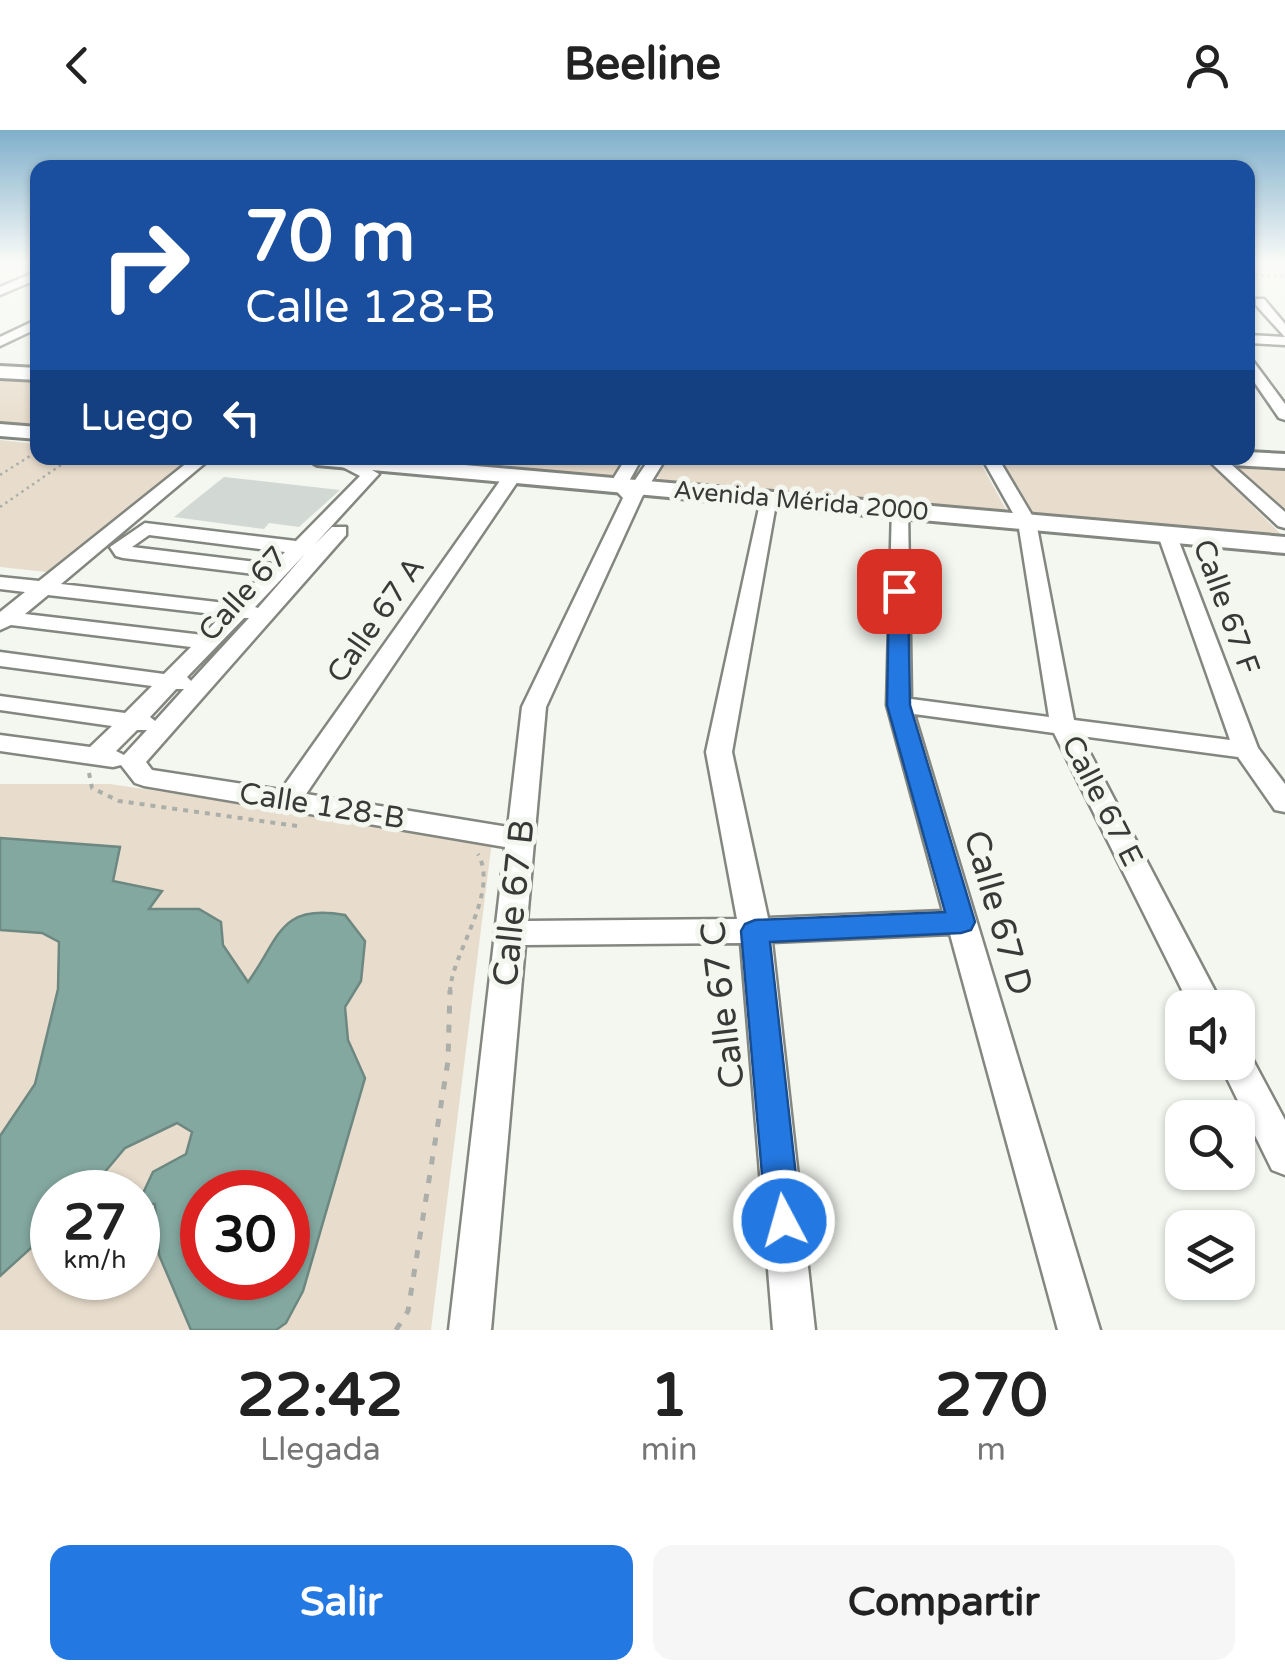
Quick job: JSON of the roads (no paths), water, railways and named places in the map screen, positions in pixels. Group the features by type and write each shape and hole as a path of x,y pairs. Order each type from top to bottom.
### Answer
{"main road":[{"path":"0,372 30,374"},
{"path":"0,430 30,432"},
{"path":"1255,459 1285,461"},
{"name":"Avenida Mérida 2000","path":"398,465 1285,545"}],"street":[{"path":"0,342 30,327"},
{"path":"1255,336 1285,336"},
{"path":"1255,374 1285,415"},
{"path":"4,620 194,465"},
{"path":"96,757 278,571 311,549 370,474 353,465"},
{"name":"Calle 67","path":"132,762 265,614 311,549 398,465"},
{"path":"632,489 634,465"},
{"path":"632,489 652,465"},
{"path":"994,465 1027,522"},
{"path":"1222,465 1285,522"},
{"name":"Calle 67 A","path":"288,800 513,475"},
{"name":"Calle 67 B","path":"470,1330 534,706 632,489"},
{"name":"Calle 67 C","path":"768,498 719,752 755,931 794,1330"},
{"name":"Calle 67 D","path":"899,510 898,705 1080,1330"},
{"name":"Calle 67 E","path":"1027,522 1063,726 1199,990"},
{"path":"278,571 123,552 120,547 145,528 311,549"},
{"name":"Calle 67 F","path":"1168,534 1246,750 1285,803"},
{"path":"0,583 265,614"},
{"path":"4,620 208,642"},
{"path":"0,659 201,686"},
{"path":"0,703 165,726"},
{"path":"898,705 1246,750"},
{"name":"Calle 128-B","path":"0,743 132,762 144,777 520,838"},
{"path":"511,932 755,931 961,922"},
{"path":"1245,1080 1285,1157"}],"water":[{"path":"0,838 120,847 113,881 162,891 149,909 199,909 221,922 223,945 248,982 275,938 294,919 306,914 345,915 365,941 361,981 345,1007 348,1040 365,1078 310,1267 310,1170 180,1170 180,1300 298,1300 286,1323 276,1330 191,1330 160,1257 160,1170 157,1170 186,1154 192,1132 177,1123 125,1148 106,1170 30,1170 30,1249 0,1276 0,1136 35,1084 58,989 59,942 42,933 0,930"}]}
